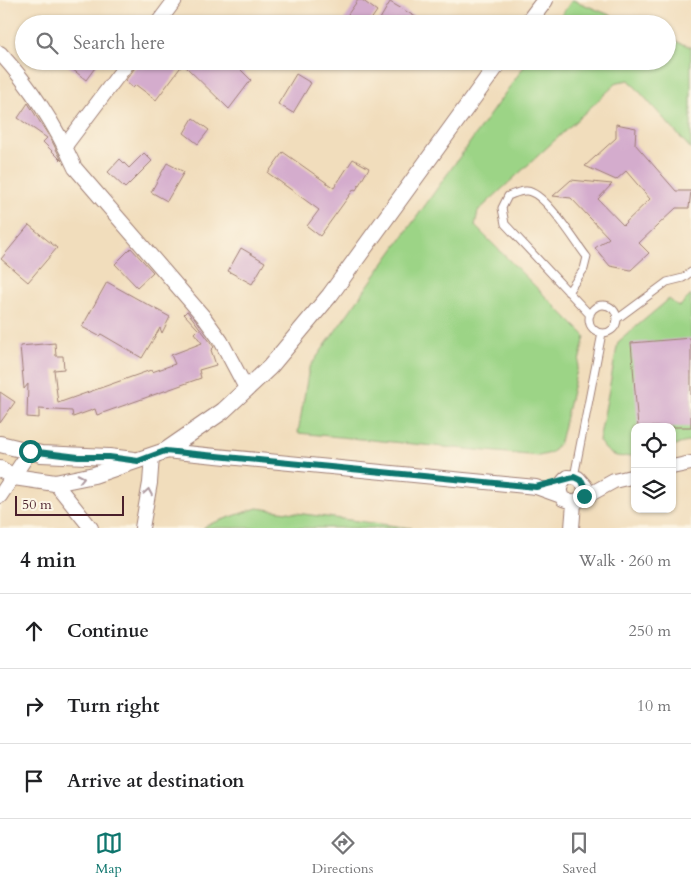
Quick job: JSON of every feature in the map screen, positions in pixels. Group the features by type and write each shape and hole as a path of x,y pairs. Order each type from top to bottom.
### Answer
{"street":[{"path":"164,15 176,0"},
{"path":"534,15 545,0"},
{"path":"0,53 15,69"},
{"path":"16,70 23,78 80,173 203,316 221,341 247,390"},
{"path":"65,146 122,70"},
{"path":"7,473 55,484 94,475 152,456 223,411 270,367 330,295 493,70"},
{"path":"0,444 30,451 78,457 152,456 536,487 561,496"},
{"path":"0,496 7,473 30,451"},
{"path":"142,528 150,483 152,456"},
{"path":"676,466 691,463"},
{"path":"536,487 572,478 614,480 631,477"},
{"path":"572,478 559,490 566,502 579,499 614,480"},
{"path":"572,478 585,486 579,499 572,528"},
{"path":"55,484 91,528"}],"lane":[{"path":"568,292 584,269 587,257 542,198 529,191 522,190 508,196 502,208 505,224 568,292 590,315 592,327 602,333"},
{"path":"602,333 612,329 617,319 667,282 684,278 691,272"},
{"path":"590,315 599,306 605,305 616,313 617,319"},
{"path":"572,478 602,333"}],"green space":[{"path":"573,0 610,15 561,15"},
{"path":"676,41 691,47 691,149 629,80 618,82 478,211 475,226 585,336 560,442 551,453 539,456 298,433 309,368 522,70 676,70"},
{"path":"691,295 691,441 676,445 676,423 631,423 631,456 623,457 614,455 606,450 599,441 618,342 669,299 679,307"},
{"path":"257,508 412,528 203,528"}],"building":[{"path":"358,0 362,0 377,11 374,15 347,15"},
{"path":"390,2 412,15 382,15"},
{"path":"73,70 93,70 86,80"},
{"path":"133,70 178,70 156,100 136,85 133,88 125,81"},
{"path":"189,70 241,70 251,80 229,109"},
{"path":"296,74 311,83 293,113 278,104"},
{"path":"28,103 62,161 43,142 47,138 18,118"},
{"path":"193,118 209,130 198,144 184,133"},
{"path":"616,124 636,128 635,144 676,191 691,191 689,208 676,208 639,243 649,253 631,270 610,266 595,248 609,238 571,198 553,196 571,180 612,184 598,199 623,225 650,199 626,171 616,180 585,166 616,138"},
{"path":"283,152 334,188 353,159 369,168 356,190 354,189 320,236 307,226 319,210 268,173"},
{"path":"144,153 152,161 125,188 108,172 120,159 129,168"},
{"path":"167,163 184,172 167,201 151,192"},
{"path":"29,225 57,248 28,282 1,259"},
{"path":"131,248 153,272 137,287 115,264"},
{"path":"241,248 265,262 252,284 228,271"},
{"path":"107,282 170,317 162,333 160,328 142,358 101,334 99,336 82,327"},
{"path":"187,311 214,347 211,350 216,365 199,370 201,378 97,415 95,409 73,417 72,411 39,409 39,418 27,417 28,384 24,389 20,346 55,343 56,356 63,356 64,369 54,370 58,403 151,370 152,372 175,364 171,355 202,343 194,333 198,329 184,314"},
{"path":"691,338 691,427 676,427 676,423 638,423 631,343"},
{"path":"0,392 15,402 0,423"}],"route":[{"path":"30,451 41,454 109,457 138,461 165,451 536,487 564,480 568,477 574,477 582,481 585,486 584,496"}]}
